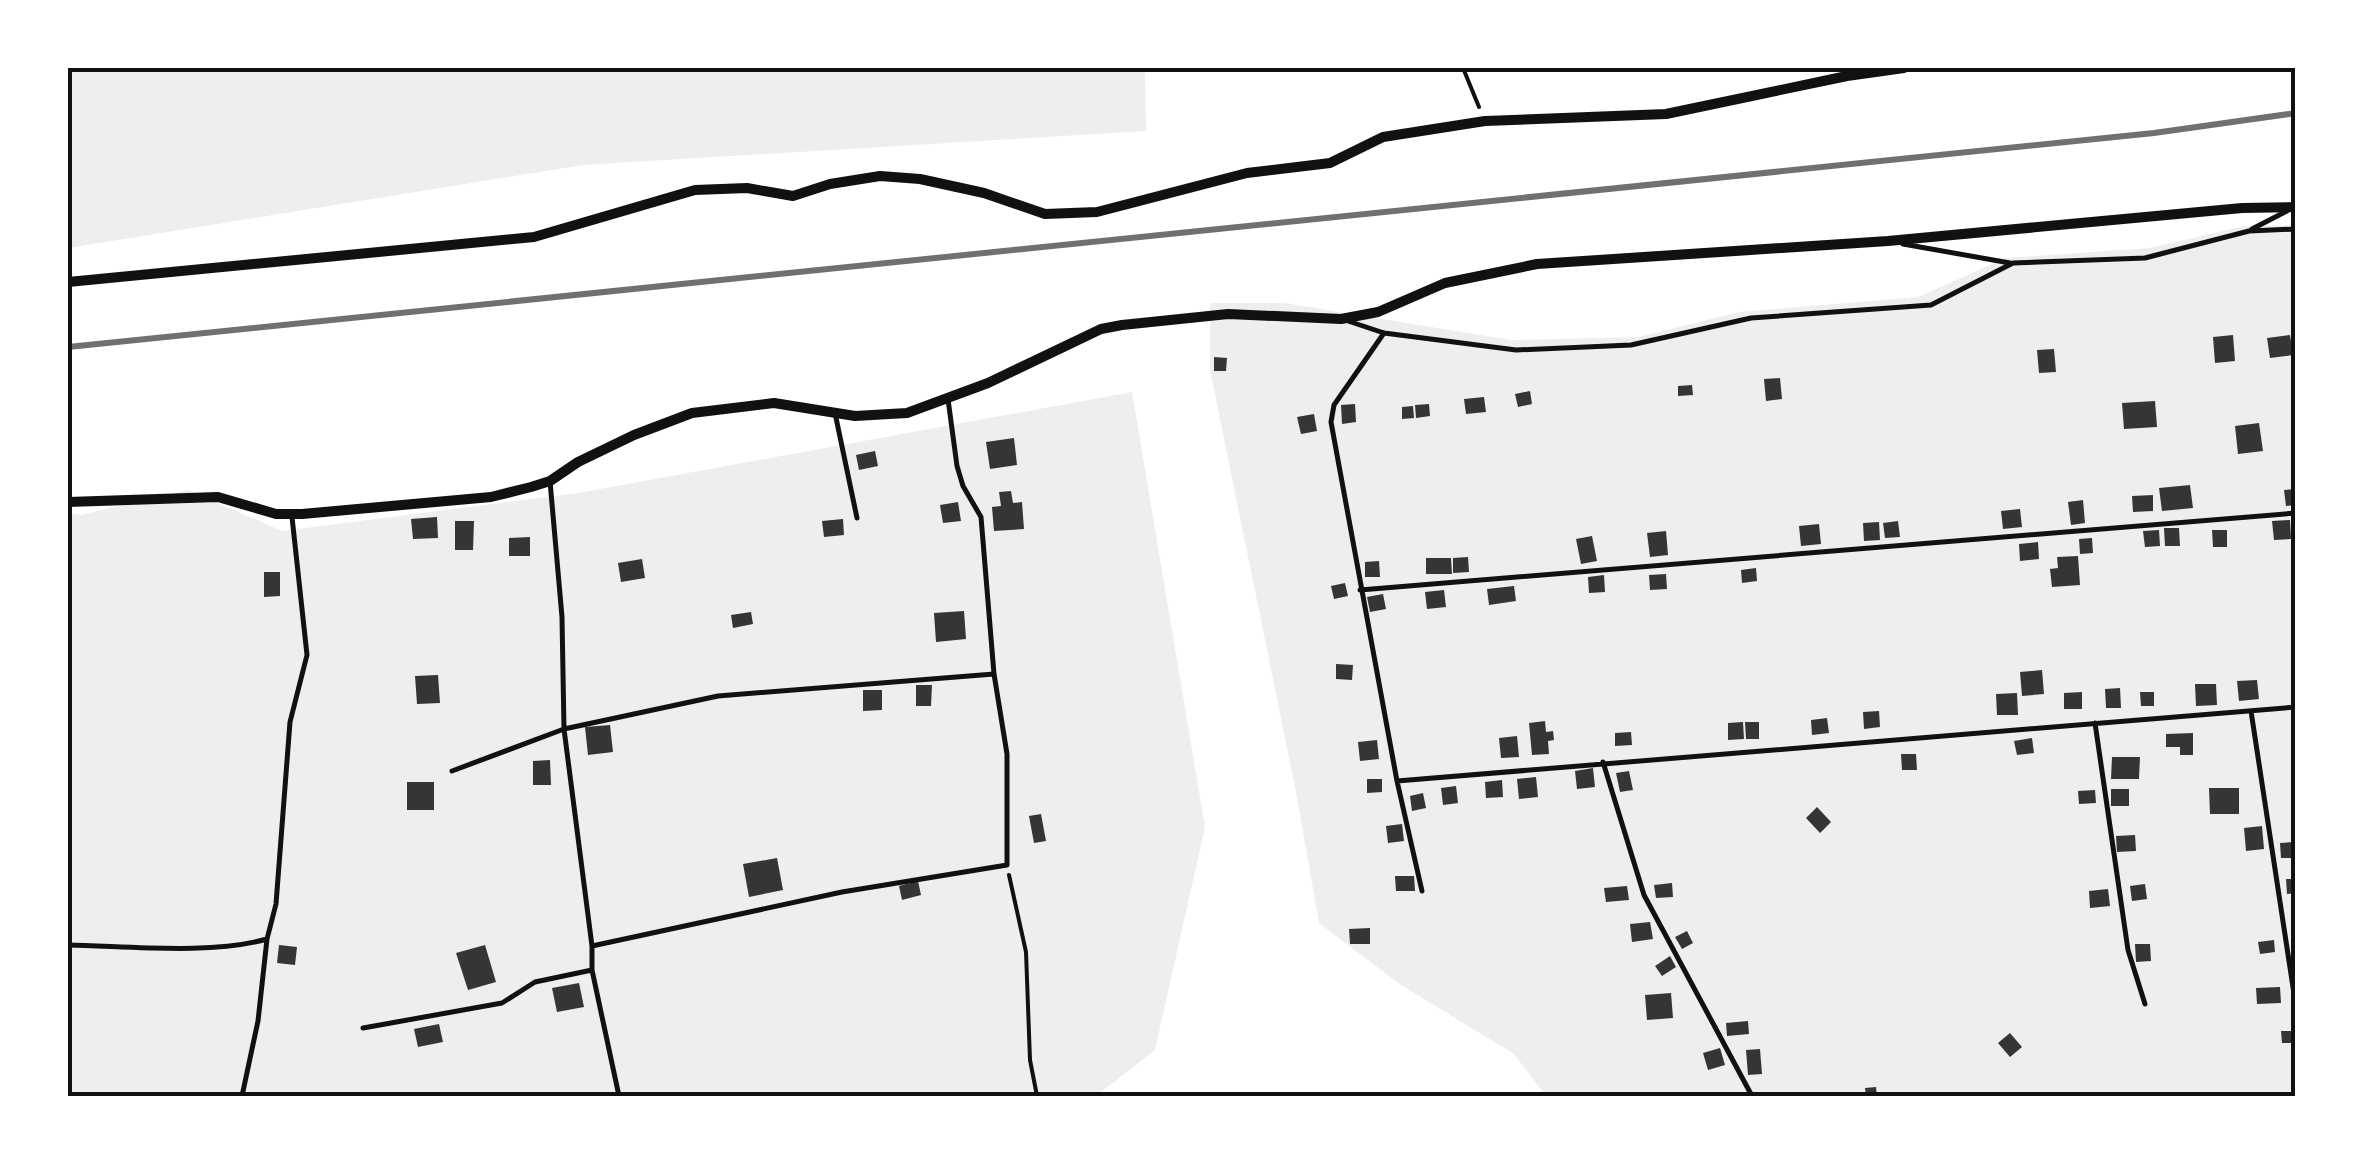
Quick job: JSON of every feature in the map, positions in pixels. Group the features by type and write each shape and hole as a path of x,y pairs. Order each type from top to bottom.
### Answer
{"street":[{"path":"68,282 534,236 695,190 747,188 793,196 830,184 880,176 920,179 1045,214 1097,212 1247,173 1330,162 1383,137 1485,121 1666,114 1904,68"},
{"path":"68,502 218,497 276,514 292,514 491,497 550,481 578,462 692,413 774,403 855,416 908,413 1101,329 1228,314 1340,319 1378,312 1445,283 1537,264 1888,242 2242,208 2294,208"}],"lane":[{"path":"1888,242 2013,263 2145,258 2250,230 2294,208"},
{"path":"2250,230 2296,229"},
{"path":"1340,319 1384,333 1516,350 1631,346 1751,318 1931,304 2013,263"},
{"path":"1384,333 1334,405 1330,422 1397,781 1422,891"},
{"path":"592,946 842,892 1007,865 1007,754 994,674 981,517 956,466 948,398"},
{"path":"835,413 857,518"},
{"path":"550,481 562,617 564,730 592,970 619,1096"},
{"path":"1360,590 2296,513"},
{"path":"242,1096 276,904 290,722 307,655 292,514"},
{"path":"452,770 564,730 718,696 994,674"},
{"path":"1397,781 2296,707"},
{"path":"2251,711 2296,1007"},
{"path":"2095,723 2128,950 2145,1004"},
{"path":"1602,762 1644,895 1752,1096"},
{"path":"68,945 247,945 267,939"},
{"path":"363,1028 502,1003 535,982 592,970"}],"path":[{"path":"1463,68 1485,121"},
{"path":"1007,865 1026,952 1030,1060 1037,1096"}],"shaded area":[{"path":"68,68 1145,68 1146,131 583,165 68,248"},
{"path":"2295,225 2295,1096 1546,1096 1514,1054 1401,985 1319,923 1210,370 1210,303 1284,303 1511,340 1639,337 1739,312 1918,297 2006,258 2150,248 2244,226"},
{"path":"1132,392 1205,827 1155,1050 1096,1096 68,1096 68,513 81,515 188,490 282,531 578,493"}],"building":[{"path":"2233,335 2235,361 2215,363 2213,337"},
{"path":"2290,335 2293,355 2270,358 2267,338"},
{"path":"2054,349 2056,372 2039,373 2037,350"},
{"path":"1214,357 1227,358 1226,371 1214,371"},
{"path":"1780,378 1782,399 1766,401 1764,379"},
{"path":"1692,385 1693,395 1678,396 1678,386"},
{"path":"1530,391 1532,404 1518,407 1515,394"},
{"path":"1484,397 1486,412 1466,414 1464,399"},
{"path":"2155,401 2157,427 2124,429 2122,403"},
{"path":"1355,404 1356,422 1342,424 1341,405"},
{"path":"1429,404 1430,416 1416,418 1415,405"},
{"path":"1413,406 1414,418 1402,419 1402,407"},
{"path":"1314,414 1317,431 1301,434 1297,417"},
{"path":"2259,423 2263,451 2238,454 2235,426"},
{"path":"1014,438 1017,465 990,469 986,442"},
{"path":"875,451 878,466 859,470 856,455"},
{"path":"2190,485 2193,508 2162,511 2159,488"},
{"path":"2296,489 2296,505 2286,506 2284,490"},
{"path":"1011,491 1013,503 1022,502 1024,529 994,531 992,507 1001,506 999,492"},
{"path":"2153,495 2153,511 2133,512 2132,496"},
{"path":"2083,500 2085,523 2071,525 2068,502"},
{"path":"958,502 961,521 943,523 940,505"},
{"path":"2020,509 2022,527 2003,529 2001,511"},
{"path":"437,517 438,538 413,539 411,519"},
{"path":"843,519 844,535 824,537 822,521"},
{"path":"2290,520 2291,539 2274,540 2272,521"},
{"path":"455,521 474,521 473,550 455,550"},
{"path":"1898,521 1900,537 1885,538 1883,523"},
{"path":"1879,522 1880,540 1864,541 1863,523"},
{"path":"1819,524 1821,544 1801,546 1799,526"},
{"path":"2164,528 2179,528 2180,546 2165,546"},
{"path":"2159,530 2160,546 2145,547 2143,531"},
{"path":"2212,530 2227,530 2227,547 2213,547"},
{"path":"1666,531 1668,555 1650,557 1647,533"},
{"path":"1592,536 1597,561 1581,564 1576,539"},
{"path":"530,537 530,556 509,556 509,538"},
{"path":"2092,538 2093,553 2080,554 2079,539"},
{"path":"2038,542 2039,559 2020,561 2019,544"},
{"path":"2078,556 2080,585 2052,587 2050,569 2058,568 2057,557"},
{"path":"1468,557 1469,572 1453,573 1453,558"},
{"path":"1426,558 1451,558 1452,574 1426,574"},
{"path":"642,559 645,578 621,582 618,563"},
{"path":"1379,561 1380,577 1365,577 1365,562"},
{"path":"1756,568 1757,581 1742,583 1741,570"},
{"path":"264,572 280,572 280,596 264,597"},
{"path":"1666,574 1667,589 1650,590 1649,575"},
{"path":"1604,575 1605,592 1589,593 1588,577"},
{"path":"1345,583 1348,596 1334,599 1331,586"},
{"path":"1514,586 1516,601 1489,605 1487,589"},
{"path":"1444,590 1446,607 1427,609 1425,592"},
{"path":"1383,594 1386,609 1370,612 1367,597"},
{"path":"964,611 966,639 936,642 934,613"},
{"path":"751,612 753,624 733,628 731,615"},
{"path":"1336,664 1353,665 1352,680 1336,679"},
{"path":"2042,670 2044,694 2022,696 2020,672"},
{"path":"438,675 440,703 417,704 415,676"},
{"path":"2257,680 2259,699 2239,701 2237,681"},
{"path":"2195,684 2216,684 2217,705 2196,706"},
{"path":"916,685 932,685 931,706 916,706"},
{"path":"2120,688 2121,708 2106,708 2105,689"},
{"path":"863,690 882,690 882,710 863,711"},
{"path":"2082,692 2082,709 2064,709 2064,693"},
{"path":"2140,692 2154,692 2154,706 2141,706"},
{"path":"2017,693 2018,715 1997,715 1996,694"},
{"path":"1879,711 1880,727 1864,729 1863,712"},
{"path":"1827,718 1829,733 1812,735 1811,720"},
{"path":"1545,721 1546,732 1553,731 1554,740 1548,741 1549,754 1532,755 1529,723"},
{"path":"1743,722 1744,739 1728,740 1728,723"},
{"path":"1745,722 1759,722 1759,739 1746,739"},
{"path":"610,725 613,752 588,755 585,727"},
{"path":"1631,732 1632,745 1615,746 1615,733"},
{"path":"2193,733 2193,755 2180,755 2180,747 2166,747 2166,734"},
{"path":"1517,736 1519,757 1501,758 1499,738"},
{"path":"2032,738 2034,753 2017,755 2014,741"},
{"path":"1377,740 1379,759 1360,761 1358,742"},
{"path":"1901,754 1916,754 1917,770 1902,770"},
{"path":"2112,757 2140,757 2139,779 2111,779"},
{"path":"550,760 551,785 533,785 533,761"},
{"path":"1593,768 1595,787 1577,789 1575,771"},
{"path":"1629,771 1633,790 1620,792 1616,773"},
{"path":"1536,777 1538,797 1519,799 1517,779"},
{"path":"1367,779 1382,779 1382,792 1367,793"},
{"path":"1502,780 1503,797 1486,798 1485,782"},
{"path":"407,782 434,782 434,810 407,810"},
{"path":"1456,786 1458,803 1443,805 1441,788"},
{"path":"2209,788 2239,788 2239,814 2210,814"},
{"path":"2111,789 2129,789 2129,806 2111,806"},
{"path":"2095,790 2096,803 2079,804 2078,791"},
{"path":"1423,793 1426,808 1412,811 1410,796"},
{"path":"1817,807 1831,822 1820,833 1806,818"},
{"path":"1041,814 1046,841 1034,843 1029,816"},
{"path":"1402,824 1404,841 1388,843 1386,826"},
{"path":"2262,826 2264,849 2246,851 2244,828"},
{"path":"2135,835 2136,851 2117,852 2116,836"},
{"path":"2294,842 2295,858 2281,858 2280,843"},
{"path":"777,858 783,890 749,897 743,864"},
{"path":"1395,876 1414,876 1415,891 1396,891"},
{"path":"2286,879 2296,879 2296,893 2287,894"},
{"path":"918,881 921,895 902,900 899,886"},
{"path":"1672,883 1673,897 1656,898 1654,885"},
{"path":"2145,884 2147,899 2132,901 2130,886"},
{"path":"1627,886 1629,900 1606,902 1604,888"},
{"path":"2108,889 2110,906 2090,908 2089,891"},
{"path":"1650,922 1653,939 1632,942 1630,924"},
{"path":"1370,928 1370,944 1350,944 1349,929"},
{"path":"1687,931 1693,943 1682,949 1675,937"},
{"path":"2274,940 2275,952 2260,954 2258,942"},
{"path":"2135,944 2150,944 2151,961 2136,962"},
{"path":"279,945 297,947 295,965 277,963"},
{"path":"485,945 496,982 468,990 456,953"},
{"path":"1670,956 1676,967 1662,976 1655,966"},
{"path":"579,983 584,1007 557,1012 552,988"},
{"path":"2280,987 2281,1003 2257,1004 2256,988"},
{"path":"1671,993 1673,1018 1647,1020 1645,995"},
{"path":"1748,1021 1749,1034 1727,1036 1726,1023"},
{"path":"439,1024 443,1042 418,1047 414,1029"},
{"path":"2281,1031 2295,1031 2295,1043 2282,1043"},
{"path":"2010,1033 2022,1047 2010,1057 1998,1043"},
{"path":"1720,1048 1725,1065 1708,1070 1703,1053"},
{"path":"1760,1049 1762,1074 1748,1075 1746,1050"},
{"path":"1876,1087 1877,1096 1866,1096 1865,1088"}],"railway":[{"path":"68,347 2154,133 2296,113"}]}
